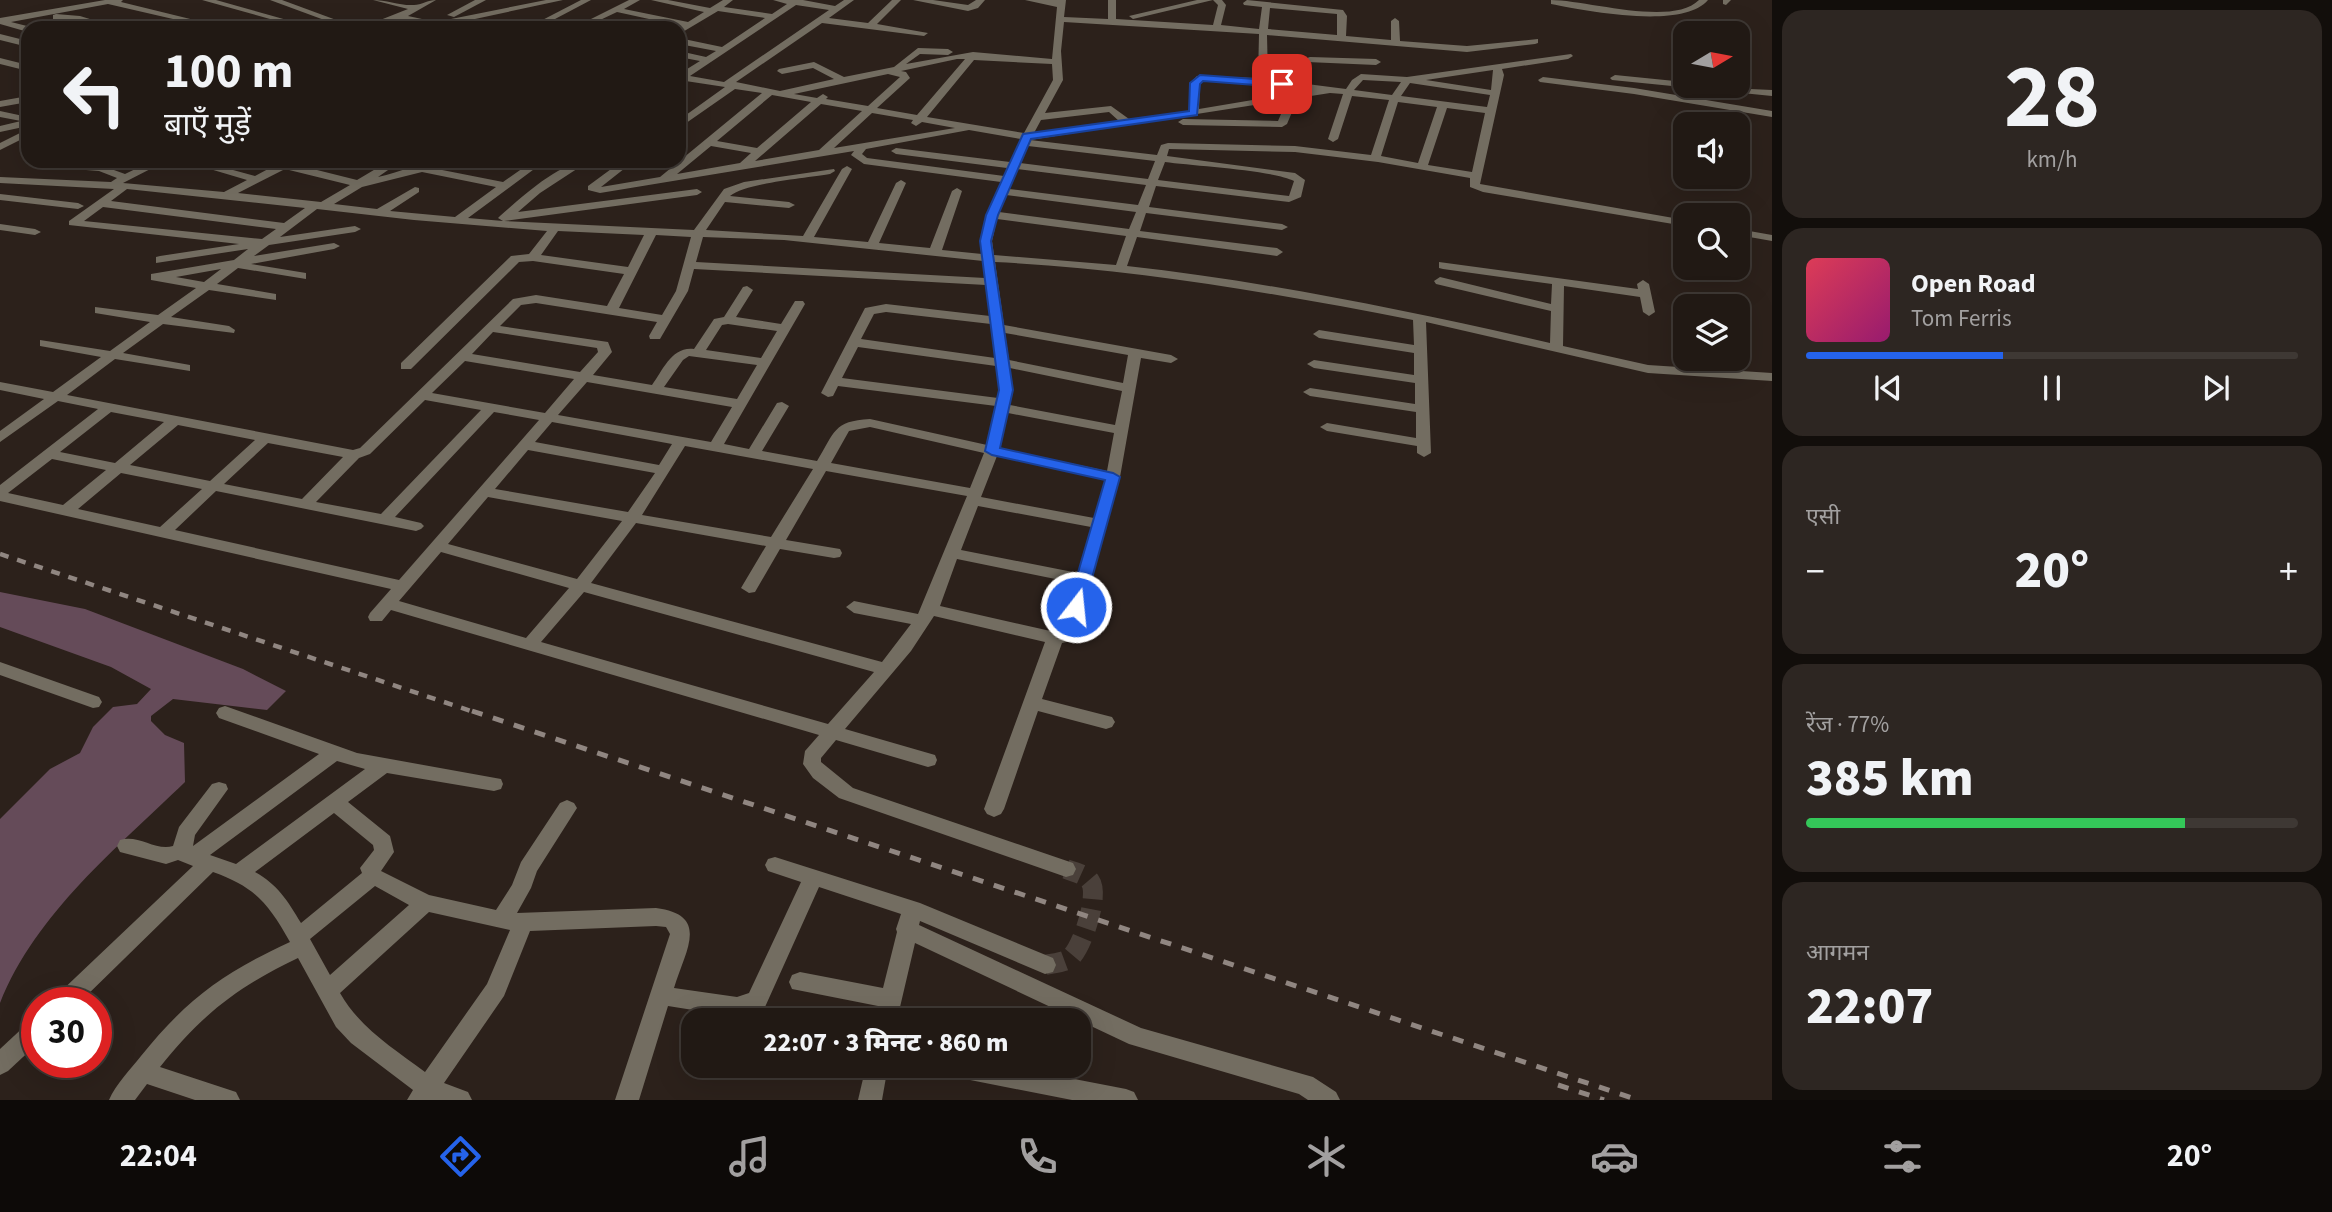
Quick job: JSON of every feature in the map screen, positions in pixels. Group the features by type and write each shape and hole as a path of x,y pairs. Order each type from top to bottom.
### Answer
{"street":[{"path":"86,0 110,2 192,21"},
{"path":"274,0 333,21"},
{"path":"377,0 415,8"},
{"path":"387,21 432,0"},
{"path":"439,21 482,0"},
{"path":"518,0 567,10"},
{"path":"449,21 559,0"},
{"path":"545,21 587,0"},
{"path":"592,21 636,0"},
{"path":"655,0 720,6 773,17"},
{"path":"705,0 720,6"},
{"path":"777,0 837,9"},
{"path":"686,119 731,84 850,0"},
{"path":"870,26 897,0"},
{"path":"917,0 968,8 981,0"},
{"path":"1029,0 1062,2 1058,80 1026,140 992,215 986,241 1006,390 992,451 926,615 905,647 812,756 812,764 820,774 846,793 1066,869"},
{"path":"1112,0 1112,20"},
{"path":"1112,20 1209,0"},
{"path":"1216,28 1222,5 1217,0"},
{"path":"1554,2 1668,14 1695,10 1703,5 1704,0"},
{"path":"174,21 201,6 224,1 288,21"},
{"path":"686,74 797,1"},
{"path":"0,21 110,2"},
{"path":"1247,3 1302,4 1342,13 1341,39"},
{"path":"1263,81 1262,33 1266,5"},
{"path":"686,27 720,6"},
{"path":"0,9 29,16 85,21"},
{"path":"618,10 670,21"},
{"path":"555,16 584,21"},
{"path":"400,17 414,21"},
{"path":"323,21 328,19"},
{"path":"1062,19 1112,20 1475,49 1535,41"},
{"path":"821,20 925,33"},
{"path":"0,21 21,27"},
{"path":"1395,21 1396,43"},
{"path":"1,37 21,30"},
{"path":"1,37 21,42"},
{"path":"1301,86 1318,37"},
{"path":"686,42 723,50"},
{"path":"1475,49 1500,66 1673,84"},
{"path":"890,70 921,51 1057,62"},
{"path":"686,160 775,93 969,55"},
{"path":"888,164 899,144 958,74 969,55"},
{"path":"686,56 707,60"},
{"path":"1376,159 1374,156 1387,114 1407,80 1568,56"},
{"path":"1310,60 1376,62"},
{"path":"2,64 21,67"},
{"path":"782,71 814,65 842,80"},
{"path":"911,65 958,74"},
{"path":"1500,66 1474,185 1483,189 1673,221"},
{"path":"821,154 905,78 903,74 890,70"},
{"path":"1333,139 1349,92 1356,79 1361,77 1407,80 1494,93"},
{"path":"1194,113 1195,83 1200,78 1263,81 1491,111"},
{"path":"686,79 731,84 973,127 1026,140 1291,175 1300,180 1296,197 1289,199 1014,166 899,144"},
{"path":"743,167 842,80"},
{"path":"1543,80 1567,87 1772,114"},
{"path":"1026,140 1330,90"},
{"path":"1750,91 1772,93"},
{"path":"1145,120 1277,125 1286,121 1294,96"},
{"path":"0,104 21,100"},
{"path":"1422,167 1443,105"},
{"path":"1039,117 1111,109 1127,122"},
{"path":"0,114 21,126"},
{"path":"619,168 592,188 600,190 862,147 899,144 973,127"},
{"path":"0,129 21,129"},
{"path":"0,147 21,133"},
{"path":"708,142 760,152"},
{"path":"1120,269 1165,147 1177,145 1303,150 1474,176"},
{"path":"862,147 856,155 860,159 1142,209 1282,227"},
{"path":"22,181 40,168"},
{"path":"100,168 125,182"},
{"path":"149,168 125,182 74,223 265,243"},
{"path":"214,168 256,179"},
{"path":"226,194 277,168"},
{"path":"302,168 357,186"},
{"path":"0,438 287,227 385,168"},
{"path":"283,200 357,186 420,168"},
{"path":"442,168 505,186"},
{"path":"457,220 527,168"},
{"path":"501,220 536,191 573,168"},
{"path":"663,179 676,168"},
{"path":"807,239 847,169"},
{"path":"655,336 682,291 698,233 728,191 737,186 830,171"},
{"path":"0,180 108,185 125,182 457,220 501,220 555,228 652,230 807,239 1194,277 1419,317 1648,369 1772,377"},
{"path":"872,246 901,183"},
{"path":"380,212 415,190"},
{"path":"935,252 957,191"},
{"path":"501,220 697,192"},
{"path":"0,197 78,206"},
{"path":"724,199 789,205"},
{"path":"101,203 287,227"},
{"path":"572,228 581,207"},
{"path":"992,215 1276,252"},
{"path":"0,227 35,232"},
{"path":"533,257 555,228"},
{"path":"160,260 355,229"},
{"path":"611,311 652,230"},
{"path":"1750,234 1772,238"},
{"path":"272,296 155,277 334,246"},
{"path":"406,366 515,259 533,257 631,271"},
{"path":"238,263 302,276"},
{"path":"689,265 992,282"},
{"path":"1443,265 1558,281 1644,289 1649,312"},
{"path":"1440,281 1557,309"},
{"path":"1556,348 1558,281"},
{"path":"728,320 747,290"},
{"path":"305,504 354,455 365,451 517,302 523,300 665,319"},
{"path":"715,448 799,304"},
{"path":"1122,430 1003,405 831,387 865,316 877,309 998,325 1171,359"},
{"path":"99,310 229,330"},
{"path":"1327,427 1423,448 1419,317"},
{"path":"698,352 718,323 728,320 785,328"},
{"path":"489,328 603,345 605,352 382,610 529,645 928,760"},
{"path":"1319,334 1421,350"},
{"path":"853,342 1004,363 1129,388"},
{"path":"45,343 185,368"},
{"path":"656,390 682,354 698,352 765,362"},
{"path":"854,607 926,615 1055,638 1065,637 1069,633 1113,477 1135,353"},
{"path":"461,356 741,404"},
{"path":"1314,363 1422,380"},
{"path":"0,386 354,455"},
{"path":"1310,392 1422,409"},
{"path":"422,394 821,467 1100,524"},
{"path":"752,455 782,406"},
{"path":"0,494 109,407"},
{"path":"384,520 491,407"},
{"path":"65,511 176,420"},
{"path":"749,588 844,428 860,422 1113,477"},
{"path":"163,533 265,438"},
{"path":"529,645 582,586 664,470 680,442"},
{"path":"525,445 664,470"},
{"path":"49,454 416,526"},
{"path":"484,492 834,553"},
{"path":"0,494 65,511 403,586"},
{"path":"438,546 885,669"},
{"path":"952,553 1083,580"},
{"path":"994,809 1055,638"},
{"path":"0,668 93,702"},
{"path":"1033,703 1107,722"},
{"path":"225,713 334,752 384,765 494,784"},
{"path":"78,987 195,857 334,752"},
{"path":"239,873 384,765"},
{"path":"195,857 186,832 219,789"},
{"path":"334,802 383,842 384,852 369,868 373,876 425,903 512,921 656,917 671,919 679,925 680,934 627,1100"},
{"path":"423,1094 496,989 528,868 567,808"},
{"path":"127,846 166,856 195,857 239,873 264,887 280,905 344,1020 423,1094 460,1100"},
{"path":"775,865 910,919 1045,965"},
{"path":"121,1100 179,1027 225,986 300,941 373,876"},
{"path":"659,995 737,1007 757,1000 813,878"},
{"path":"327,991 425,903"},
{"path":"888,1008 910,919"},
{"path":"910,919 1137,1037 1305,1085 1328,1100"},
{"path":"800,982 885,1008"},
{"path":"0,1064 21,1044"},
{"path":"143,1072 228,1100"},
{"path":"870,1100 875,1078"},
{"path":"1015,1078 1126,1100"}],"shaded area":[{"path":"0,592 85,609 243,669 286,691 267,710 173,699 151,716 151,721 165,735 184,743 185,782 80,883 56,911 15,970 0,1003 0,819 50,769 80,753 93,727 113,707 137,704 151,689 111,667 0,627"}],"tunnel":[{"path":"1045,965 1062,962 1071,957 1084,932 1091,909 1093,888 1090,881 1066,869"}],"railway":[{"path":"0,554 477,713"},
{"path":"472,711 1638,1100"},
{"path":"1558,1085 1604,1100"}],"route":[{"path":"1076,607 1113,477 992,451 1006,390 986,241 992,215 1027,137 1194,113 1195,83 1200,78 1282,84"}]}
